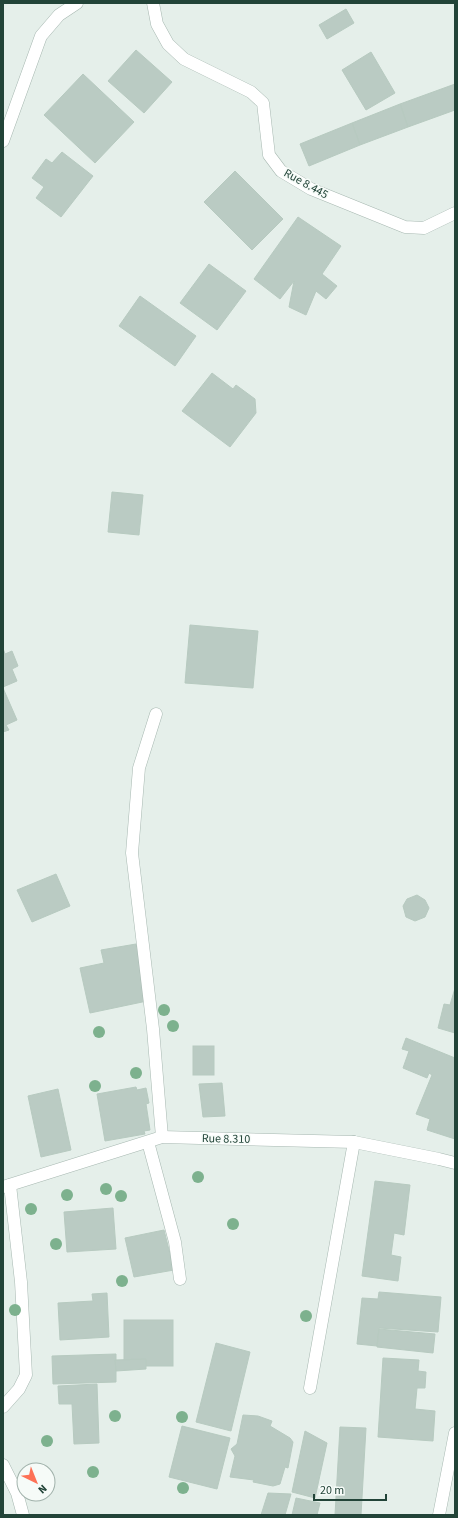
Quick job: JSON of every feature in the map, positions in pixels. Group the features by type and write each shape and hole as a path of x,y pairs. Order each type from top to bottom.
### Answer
{"street":[{"path":"3,141 41,36 59,15 77,3"},
{"name":"Rue 8.445","path":"153,3 157,24 168,44 184,59 251,92 263,103 269,155 281,170 312,189 405,227 424,228 455,213"},
{"path":"156,714 139,768 132,853 153,1029 162,1137"},
{"name":"Rue 8.310","path":"6,1186 162,1137 354,1142 455,1163"},
{"path":"148,1142 175,1242 180,1279"},
{"path":"310,1388 354,1142"},
{"path":"3,1407 19,1389 26,1375 22,1282 6,1186"},
{"path":"439,1515 451,1476 455,1433"},
{"path":"3,1465 17,1493 23,1515"}],"building":[{"path":"346,9 354,23 327,39 319,25"},
{"path":"136,50 172,82 144,113 108,81"},
{"path":"371,52 395,93 366,110 342,70"},
{"path":"83,74 134,122 95,163 44,115"},
{"path":"455,84 455,110 408,127 400,104"},
{"path":"400,104 408,127 360,145 352,123"},
{"path":"352,123 360,145 309,166 300,144"},
{"path":"62,152 93,176 61,217 36,198 44,187 32,178 46,159 52,163"},
{"path":"235,171 283,219 252,250 204,202"},
{"path":"298,217 341,246 322,274 337,286 326,299 316,291 306,315 289,307 294,281 280,299 254,279"},
{"path":"209,264 246,291 217,330 180,303"},
{"path":"140,296 196,336 175,366 119,326"},
{"path":"212,373 233,389 236,385 255,399 256,413 230,447 182,411"},
{"path":"112,492 143,495 139,535 108,532"},
{"path":"190,625 258,631 253,688 185,683"},
{"path":"3,648 5,654 12,651 18,666 12,669 17,681 3,687"},
{"path":"3,688 17,720 6,725 9,730 3,732"},
{"path":"56,874 70,906 32,922 17,890"},
{"path":"417,895 425,900 429,908 425,917 415,921 406,917 403,906 407,899"},
{"path":"136,944 147,1001 90,1013 80,968 104,963 101,950"},
{"path":"455,988 455,1033 438,1028 444,1004 450,1005"},
{"path":"406,1038 455,1058 455,1139 427,1130 430,1119 416,1114 432,1075 429,1073 427,1078 403,1068 409,1051 402,1049"},
{"path":"193,1046 214,1046 214,1075 193,1075"},
{"path":"222,1083 225,1116 203,1117 199,1084"},
{"path":"136,1087 137,1090 146,1088 149,1103 146,1104 150,1130 144,1131 145,1134 105,1141 97,1094"},
{"path":"58,1089 71,1150 41,1157 28,1096"},
{"path":"375,1181 410,1185 404,1235 394,1233 391,1255 401,1257 398,1281 362,1276"},
{"path":"113,1208 116,1249 67,1252 64,1212"},
{"path":"164,1230 174,1270 134,1277 125,1238"},
{"path":"379,1292 441,1297 438,1332 379,1328 377,1346 357,1344 362,1298 378,1299"},
{"path":"107,1293 109,1337 60,1340 58,1303 93,1301 92,1294"},
{"path":"124,1320 173,1320 173,1366 124,1366"},
{"path":"379,1329 435,1334 433,1353 377,1347"},
{"path":"216,1343 250,1352 231,1431 196,1422"},
{"path":"116,1354 116,1382 53,1384 52,1356"},
{"path":"383,1358 419,1360 418,1371 426,1372 425,1388 417,1388 415,1409 435,1411 433,1441 378,1437"},
{"path":"146,1359 146,1369 116,1371 115,1360"},
{"path":"97,1384 99,1443 74,1444 72,1404 59,1404 58,1386"},
{"path":"243,1415 258,1416 272,1421 270,1426 290,1438 293,1442 288,1468 285,1467 280,1484 273,1486 253,1482 254,1480 230,1477 235,1456 231,1449 237,1444"},
{"path":"182,1426 230,1438 217,1489 169,1477"},
{"path":"340,1427 366,1428 361,1515 335,1515"},
{"path":"305,1431 327,1443 315,1498 292,1492"},
{"path":"268,1493 291,1494 285,1515 261,1515"},
{"path":"296,1498 320,1503 317,1515 292,1515"}]}
